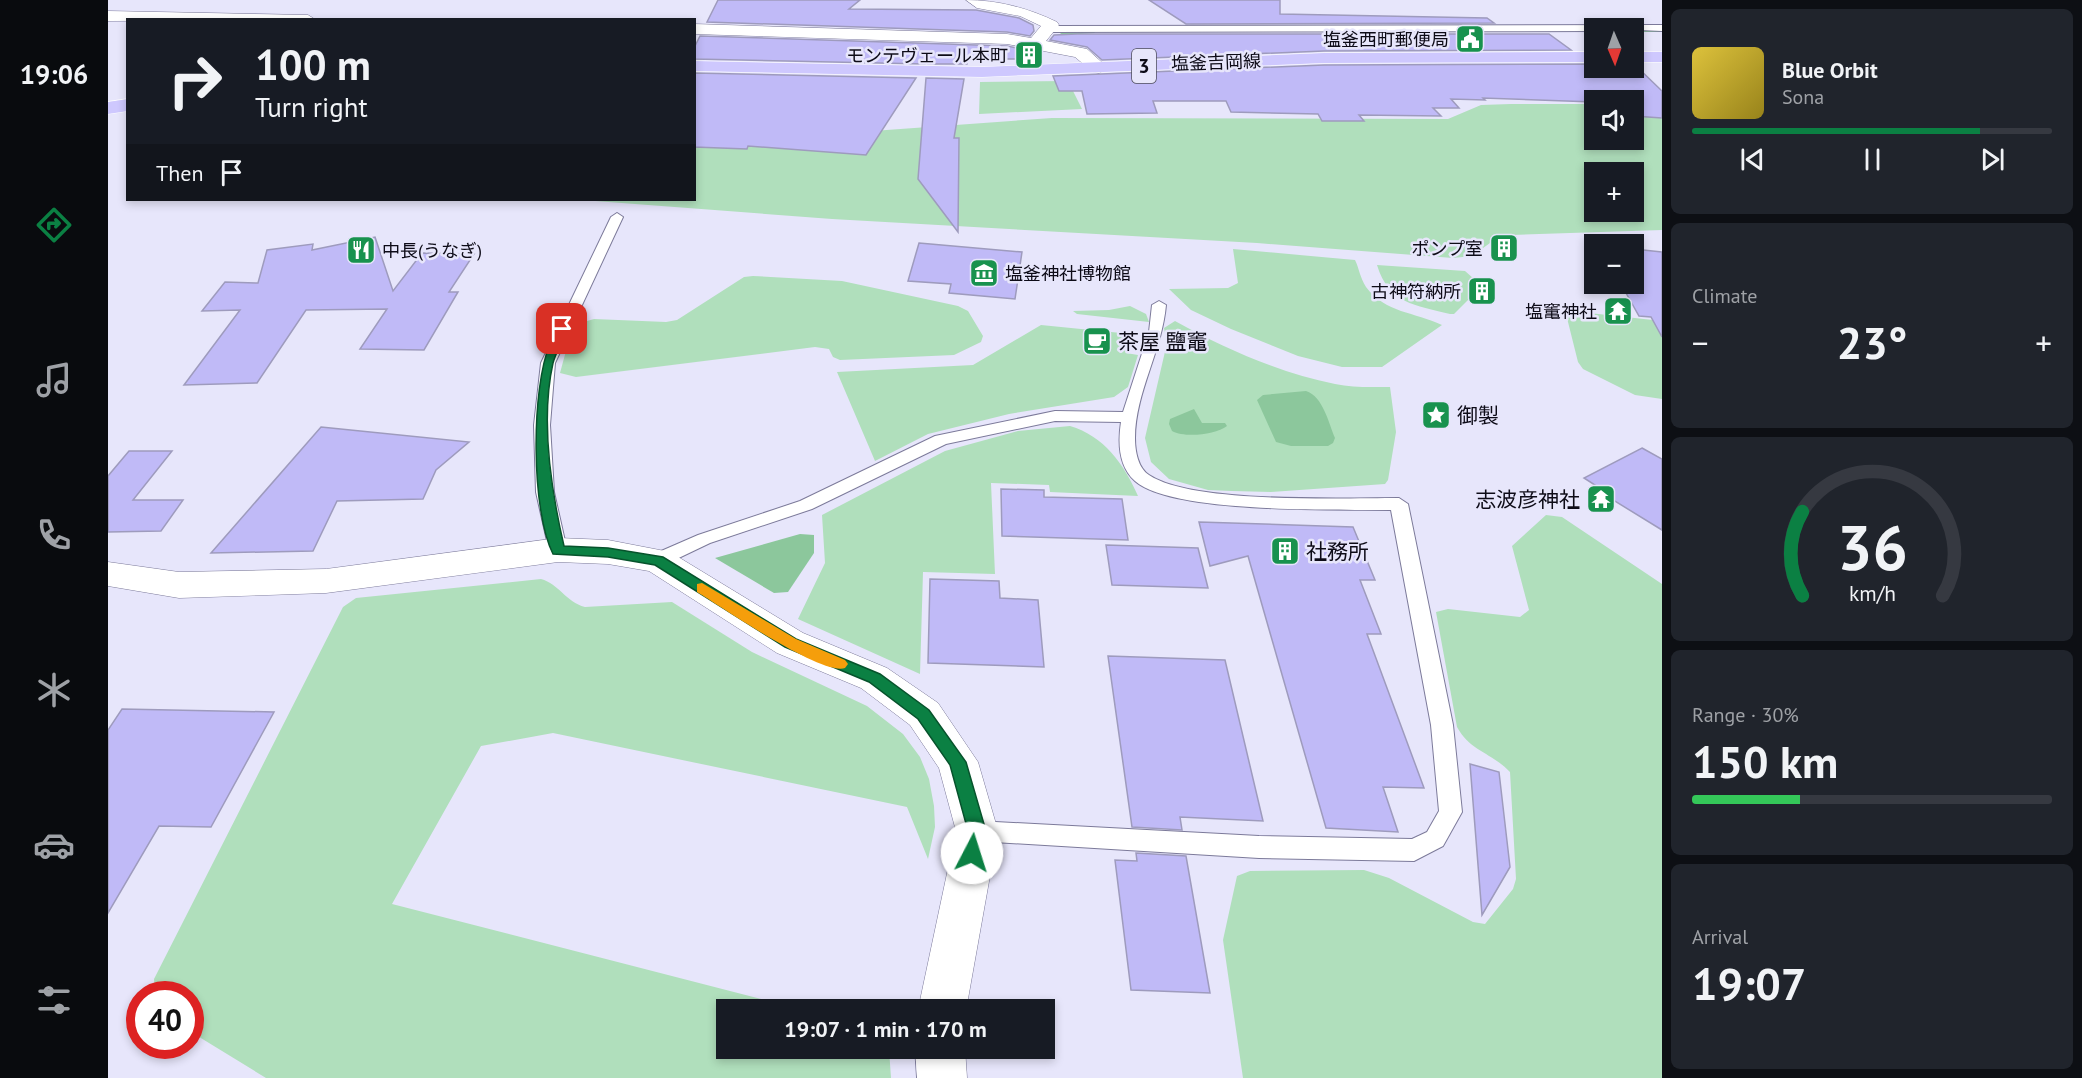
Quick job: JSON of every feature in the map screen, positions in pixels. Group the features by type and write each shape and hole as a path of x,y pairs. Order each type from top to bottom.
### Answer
{"main road":[{"name":"塩釜吉岡線","path":"696,66 896,71 1099,68 1324,58 1584,57"},
{"path":"1644,57 1662,57"},
{"path":"108,108 126,105"}],"street":[{"path":"974,0 982,5 1024,12 1051,25 1050,29 1035,44"},
{"path":"292,18 310,12"},
{"path":"108,16 229,18"},
{"path":"696,29 970,37 1035,44 1081,53 1099,68"},
{"path":"108,574 179,585 326,581 558,550 608,552 658,560 790,643 874,678 924,714 958,762 977,831 944,999"},
{"path":"941,1059 942,1078"}],"lane":[{"path":"1050,29 1660,28"},
{"path":"558,550 545,492 542,425 548,363 616,217"},
{"path":"977,831 1259,847 1414,850 1435,839 1451,812 1442,725 1399,504 1235,500 1162,488 1143,479 1132,466 1127,450 1131,417 1156,332 1159,305"},
{"path":"658,560 704,539 806,505 941,440 1055,416 1131,417"}],"shaded area":[{"path":"1068,81 1082,109 979,114 980,82"},
{"path":"1584,104 1584,150 1644,150 1644,108 1662,109 1662,230 1512,235 1490,243 1472,256 1453,258 1257,243 832,219 595,201 696,201 696,144 1052,118 1448,119 1481,105"},
{"path":"1233,249 1355,260 1366,287 1382,302 1442,325 1382,367 1342,367 1298,356 1191,310 1169,289 1228,288 1238,283"},
{"path":"1377,265 1465,271 1482,286 1454,314 1450,314 1415,305 1396,295 1382,278"},
{"path":"744,277 842,281 958,306 968,311 983,336 981,342 954,355 840,360 833,357 829,349 815,347 576,377 560,373 573,325 594,319 666,322 677,320"},
{"path":"1130,306 1146,314 1149,322 1077,314 1073,311 1109,310"},
{"path":"1571,311 1662,321 1662,399 1635,395 1583,369 1578,362 1566,314"},
{"path":"1175,321 1232,350 1293,373 1342,385 1390,387 1396,432 1388,480 1385,484 1271,492 1208,490 1169,479 1151,462 1145,438 1167,343 1164,328"},
{"path":"1041,325 1131,334 1126,353 1138,355 1128,387 1114,397 1009,414 928,434 875,461 837,372 973,365"},
{"path":"1306,391 1317,398 1328,418 1335,438 1328,446 1291,446 1276,442 1257,400 1263,395"},
{"path":"1194,409 1202,423 1225,423 1227,426 1215,432 1200,434 1172,431 1169,424 1170,419"},
{"path":"1070,426 1093,437 1112,453 1138,496 1050,492 1049,485 991,483 995,574 923,572 920,674 798,619 825,563 822,515 945,451 1018,431"},
{"path":"1546,515 1562,517 1662,584 1662,1078 1243,1078 1223,940 1237,876 1250,871 1364,870 1389,878 1473,922 1485,924 1513,889 1516,879 1510,772 1469,742 1457,727 1436,612 1448,609 1520,617 1529,610 1512,546"},
{"path":"800,534 814,535 814,553 788,592 774,593 715,558"},
{"path":"541,579 553,585 578,605 585,607 672,602 752,652 867,706 903,734 920,757 929,779 935,827 928,859 907,807 553,733 481,746 392,904 761,999 716,999 716,1059 890,1059 891,1078 266,1078 204,1040 204,981 154,981 154,979 343,607 356,598"}],"building":[{"path":"718,0 860,0 849,9 976,10 1019,18 1033,25 1034,31 1030,36 1007,32 707,22"},
{"path":"1149,0 1280,0 1280,14 1487,18 1494,23 1186,24"},
{"path":"1549,34 1571,50 1324,51 1102,60 1087,47 1050,40 1054,35"},
{"path":"700,36 1007,46 1036,52 1037,59 968,59 967,64 928,64 928,60 925,64 696,59 696,44"},
{"path":"1584,64 1584,78 1644,78 1644,74 1662,91 1662,118 1644,117 1644,90 1584,90 1584,102 1451,99 1459,108 1433,108 1441,116 1359,115 1364,121 1322,121 1318,114 1231,112 1226,101 1153,101 1157,113 1087,114 1082,91 1059,91 1053,76 1324,65"},
{"path":"696,73 916,78 866,155 748,146 747,149 696,147"},
{"path":"926,78 964,79 954,138 959,138 958,232 918,179"},
{"path":"375,237 393,291 422,253 474,254 449,292 458,292 424,350 360,349 387,309 306,310 257,383 184,385 240,310 202,311 225,282 258,283 267,250 313,244 312,250"},
{"path":"919,243 1022,252 1015,299 949,293 951,284 908,281"},
{"path":"1644,250 1662,252 1662,337 1651,317 1639,316 1627,294 1644,294"},
{"path":"321,427 469,442 436,470 423,499 337,501 313,551 211,553"},
{"path":"1642,448 1662,459 1662,530 1592,487 1595,485 1584,478"},
{"path":"129,451 172,451 133,500 183,500 161,531 108,532 108,476"},
{"path":"1001,489 1044,490 1044,497 1122,499 1128,540 1002,536"},
{"path":"1199,522 1353,527 1375,580 1360,580 1381,634 1367,634 1424,788 1383,787 1398,832 1326,828 1248,556 1210,566"},
{"path":"1106,545 1198,548 1208,588 1112,585"},
{"path":"930,579 999,581 1000,598 1038,600 1044,667 928,663"},
{"path":"1108,656 1225,660 1263,821 1180,817 1182,830 1132,827"},
{"path":"122,709 274,712 211,827 159,826 108,913 108,730"},
{"path":"1470,764 1499,772 1510,867 1482,915"},
{"path":"1136,853 1186,856 1210,993 1131,990 1115,860 1137,861"}],"waterway":[{"path":"1644,31 1662,30"},
{"path":"1058,37 1063,34 1093,32"}],"slow traffic":[{"path":"702,588 790,643 840,664"}],"place":[{"name":"塩釜西町郵便局","path":"1470,39"},
{"name":"モンテヴェール本町","path":"1029,55"},
{"name":"ポンプ室","path":"1504,248"},
{"name":"中長(うなぎ)","path":"361,250"},
{"name":"塩釜神社博物館","path":"984,273"},
{"name":"古神符納所","path":"1482,291"},
{"name":"塩竃神社","path":"1618,311"},
{"name":"茶屋 鹽竈","path":"1097,341"},
{"name":"御製","path":"1436,415"},
{"name":"志波彦神社","path":"1601,499"},
{"name":"社務所","path":"1285,551"}],"route":[{"path":"562,329 548,363 542,425 545,492 558,550 608,552 658,560 790,643 874,678 924,714 958,762 977,831 972,853"}]}
